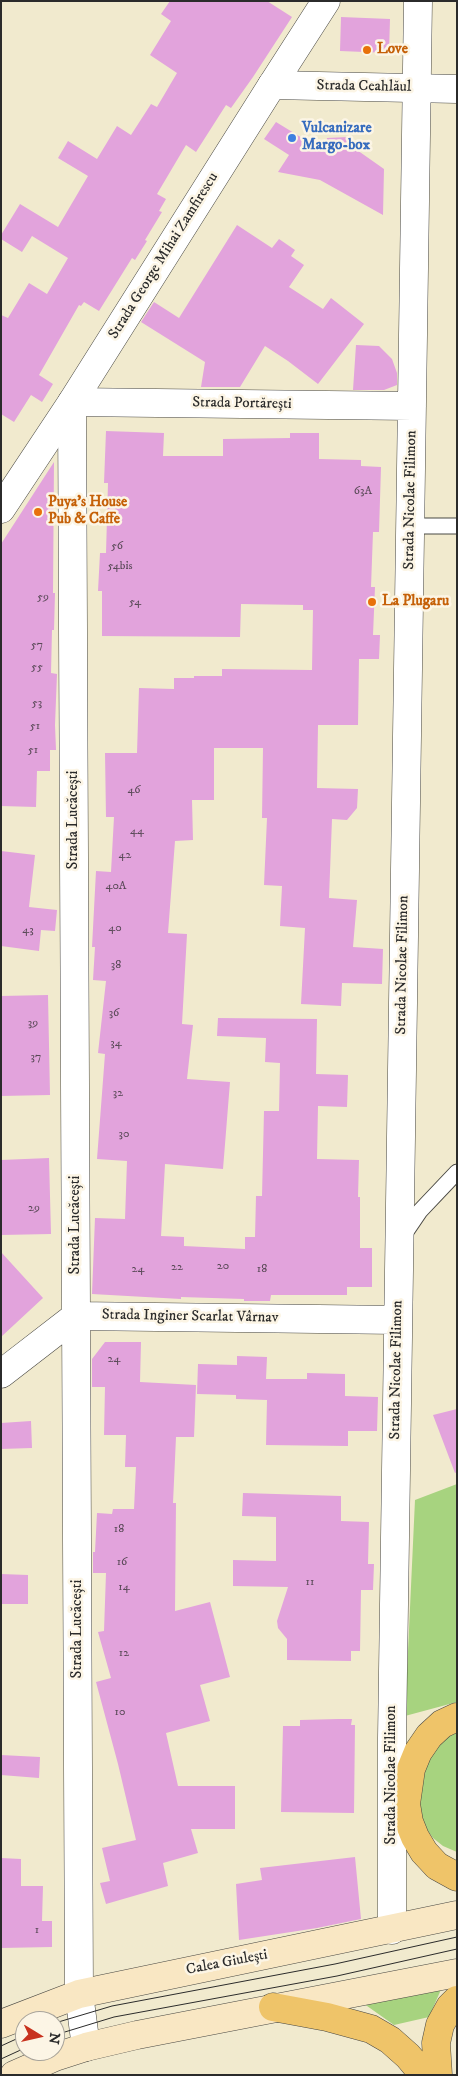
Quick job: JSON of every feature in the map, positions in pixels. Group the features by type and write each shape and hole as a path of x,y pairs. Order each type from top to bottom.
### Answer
{"main road":[{"path":"457,1717 442,1724 429,1736 418,1752 411,1769 406,1804 409,1822 424,1852 437,1866 457,1877"},
{"name":"Calea Giulești","path":"1,2024 79,1994 457,1915"},
{"path":"14,2075 55,2057 86,2047 273,2007 457,1973"},
{"path":"438,2075 436,2043 440,2025 450,2007 457,2000"},
{"path":"273,2007 327,2017 371,2029 390,2040 408,2056 424,2075"}],"street":[{"name":"Strada George Mihai Zamfirescu","path":"1,509 72,402 326,1"},
{"name":"Strada Nicolae Filimon","path":"392,1930 392,1737 418,1"},
{"name":"Strada Ceahlăul","path":"272,85 457,89"},
{"name":"Strada Portărești","path":"72,402 412,406"},
{"name":"Strada Lucăcești","path":"72,402 79,1994 86,2047"},
{"name":"Strada Inginer Scarlat Vârnav","path":"76,1316 398,1320"},
{"path":"1,1374 76,1316"}],"lane":[{"path":"410,526 457,526"},
{"path":"399,1242 420,1210 457,1172"}],"green space":[{"path":"457,1484 457,1702 405,1716 415,1500"},
{"path":"457,1732 457,1852 443,1846 433,1838 423,1824 419,1809 424,1768 435,1749 451,1734"},
{"path":"443,1985 429,2017 394,2025 360,2001"}],"building":[{"path":"170,1 267,1 292,17 231,108 226,105 196,152 186,145 157,194 166,199 159,211 162,212 145,240 147,241 135,260 132,258 99,311 84,302 81,306 79,305 39,375 53,384 42,402 31,395 14,422 1,414 1,315 8,318 29,283 47,294 68,258 32,236 22,252 1,239 1,235 20,204 58,227 88,176 58,158 68,141 97,159 117,126 131,135 151,104 157,107 177,73 150,55 171,21 161,14"},
{"path":"341,17 390,19 389,53 340,51"},
{"path":"276,122 325,152 327,138 348,137 347,143 384,169 383,215 320,180 278,172 289,155 264,139"},
{"path":"237,225 272,248 279,239 295,250 291,256 304,265 289,287 323,309 331,298 364,324 318,384 265,346 240,387 201,387 205,362 141,322 154,302 179,318"},
{"path":"356,345 379,346 392,359 397,373 397,385 384,390 353,390"},
{"path":"106,431 164,433 163,456 223,456 223,439 290,438 290,433 319,433 319,459 361,460 361,466 381,467 379,532 373,532 371,587 375,587 373,635 380,635 379,659 359,659 358,725 318,725 317,788 358,789 357,808 347,820 332,819 329,898 357,900 353,947 383,949 382,984 342,983 341,1006 301,1004 305,928 280,926 282,886 264,885 267,818 262,818 263,748 214,748 214,800 192,800 193,840 175,841 168,933 187,934 182,1024 193,1025 187,1079 230,1082 223,1169 165,1164 161,1236 184,1237 184,1246 245,1249 245,1237 255,1237 256,1196 262,1196 264,1111 279,1111 280,1063 265,1062 266,1038 217,1036 218,1018 317,1019 316,1074 348,1075 347,1107 318,1106 317,1159 359,1160 360,1248 372,1248 372,1287 347,1287 347,1295 271,1295 270,1301 244,1301 244,1299 181,1297 181,1299 92,1294 95,1218 125,1219 127,1161 97,1159 105,1054 98,1053 106,981 93,980 95,947 92,947 96,871 111,872 114,817 106,817 105,753 137,753 139,688 174,689 174,678 222,676 222,669 312,670 313,610 303,610 303,605 241,604 240,637 102,636 102,591 98,591 100,553 106,553 108,483 104,483"},
{"path":"54,462 53,593 55,593 51,673 57,674 56,750 50,750 50,771 37,771 36,807 1,806 1,544"},
{"path":"1,851 35,855 29,907 57,910 55,931 41,930 39,951 1,946"},
{"path":"48,995 50,1095 1,1096 1,996"},
{"path":"49,1158 51,1234 1,1235 1,1160"},
{"path":"1,1252 43,1298 1,1337"},
{"path":"105,1342 141,1342 140,1382 196,1385 194,1437 176,1437 173,1503 176,1503 175,1611 210,1602 230,1677 200,1685 210,1721 166,1733 178,1786 235,1786 235,1829 191,1829 198,1853 163,1863 168,1886 106,1904 100,1883 110,1881 102,1848 136,1840 96,1682 111,1678 98,1632 104,1631 106,1573 93,1573 93,1552 95,1552 97,1513 112,1514 113,1509 134,1509 136,1467 125,1467 126,1435 104,1435 105,1387 92,1387 92,1359"},
{"path":"237,1356 267,1357 266,1379 307,1379 307,1373 345,1374 345,1396 378,1397 377,1431 348,1431 348,1446 266,1445 267,1400 236,1399 236,1395 197,1394 198,1364 237,1365"},
{"path":"457,1409 457,1472 455,1473 433,1415"},
{"path":"31,1421 32,1448 1,1449 1,1423"},
{"path":"243,1493 341,1496 341,1521 369,1522 368,1564 374,1564 373,1590 361,1590 360,1651 351,1651 351,1661 287,1660 287,1639 278,1628 277,1621 288,1587 233,1586 233,1560 276,1561 276,1517 242,1516"},
{"path":"1,1574 28,1575 28,1604 1,1604"},
{"path":"352,1719 351,1725 355,1725 354,1813 281,1812 283,1726 300,1726 300,1720"},
{"path":"1,1755 40,1757 39,1778 1,1775"},
{"path":"355,1857 361,1919 239,1940 236,1884 262,1880 260,1868"},
{"path":"1,1858 21,1859 21,1886 43,1886 42,1921 52,1921 52,1947 1,1948"}],"tram line":[{"path":"65,2020 112,2006 335,1964 457,1937"},
{"path":"65,2032 114,2017 337,1976 457,1949"},
{"path":"1,2046 15,2040"},
{"path":"1,2059 15,2053"}],"place":[{"name":"Love","path":"367,50"},
{"name":"Vulcanizare Margo-box","path":"292,138"},
{"name":"Puya's House Pub & Caffe","path":"38,512"},
{"name":"La Plugaru","path":"372,602"}]}
